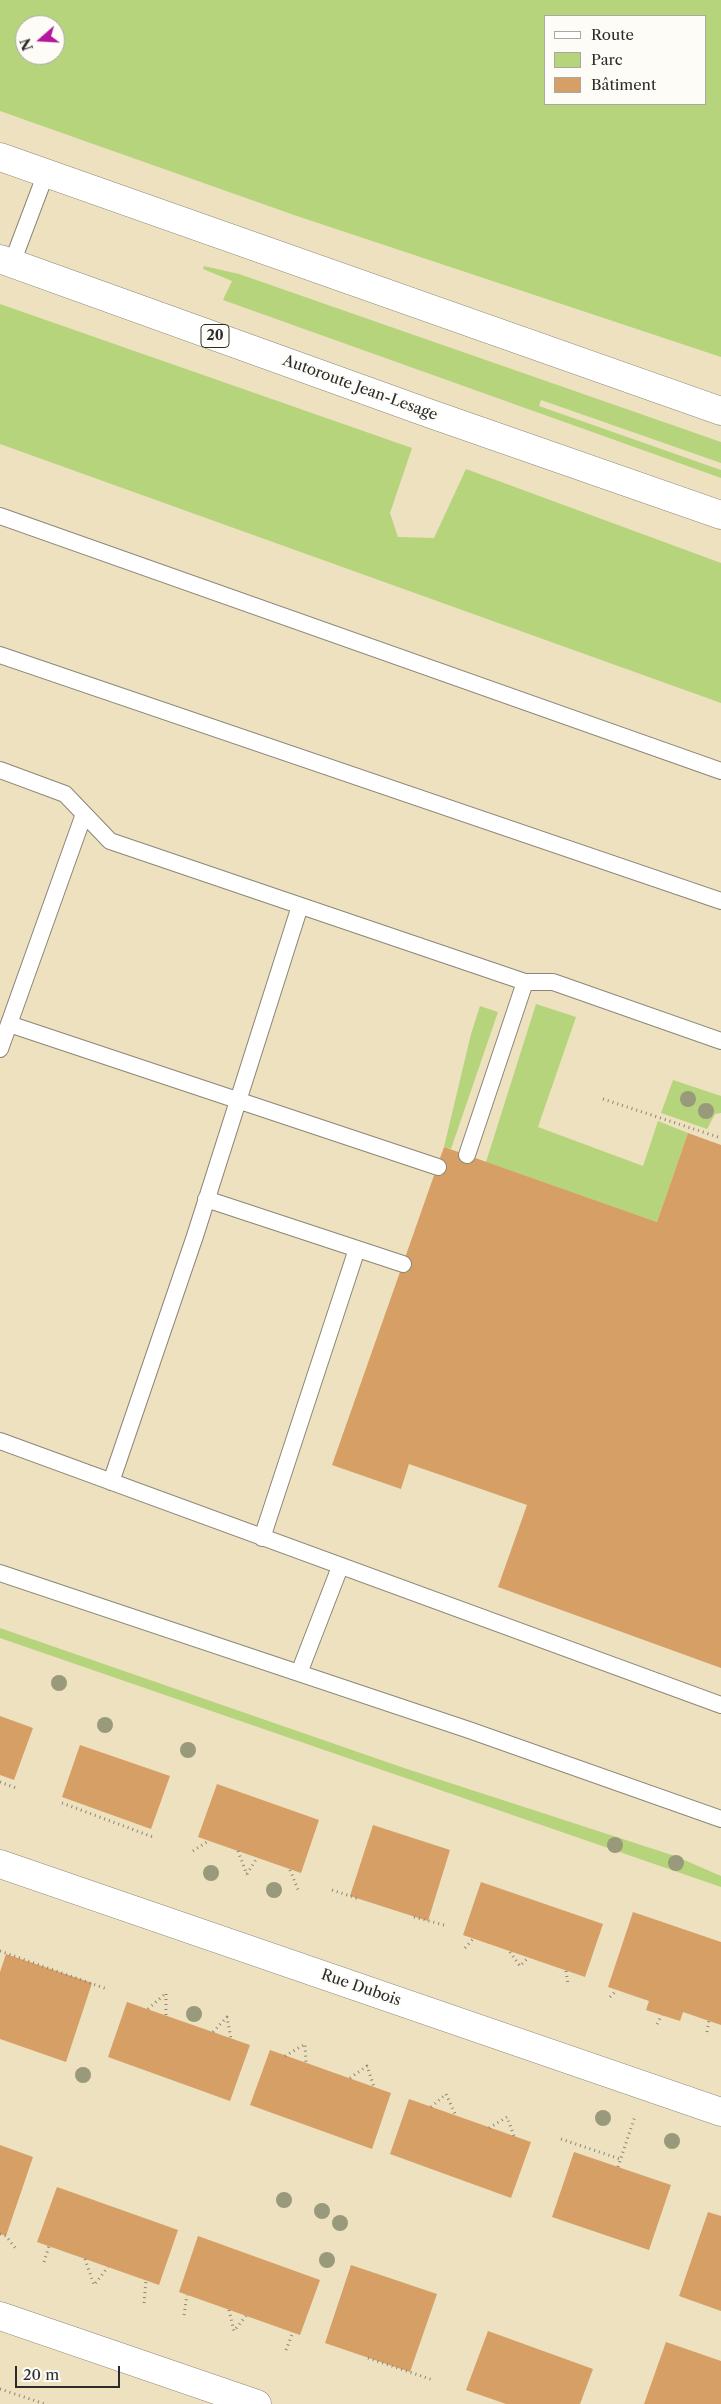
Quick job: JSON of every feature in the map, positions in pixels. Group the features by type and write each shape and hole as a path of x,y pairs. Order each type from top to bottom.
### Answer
{"main road":[{"path":"0,157 721,411"},
{"name":"Autoroute Jean-Lesage","path":"6,261 721,515"},
{"name":"Rue Dubois","path":"0,1864 721,2112"},
{"path":"0,2316 257,2404"}],"lane":[{"path":"6,261 46,173"},
{"path":"0,516 721,771"},
{"path":"0,655 721,901"},
{"path":"0,770 65,794 110,842 525,982 553,982 721,1041"},
{"path":"0,1049 84,814"},
{"path":"111,1482 206,1198 300,906"},
{"path":"467,1155 525,982"},
{"path":"9,1024 438,1167"},
{"path":"206,1198 403,1264"},
{"path":"262,1538 357,1249"},
{"path":"0,1441 721,1706"},
{"path":"299,1673 340,1567"},
{"path":"0,1573 299,1673 721,1819"}],"path":[{"path":"603,1099 721,1138"},
{"path":"0,1782 16,1788"},
{"path":"62,1803 153,1837"},
{"path":"104,1818 106,1813"},
{"path":"192,1851 208,1841"},
{"path":"238,1852 247,1875 257,1858"},
{"path":"290,1870 299,1892"},
{"path":"332,1890 359,1899"},
{"path":"414,1917 444,1926"},
{"path":"465,1948 473,1939"},
{"path":"0,1951 107,1989"},
{"path":"510,1952 520,1966 528,1958"},
{"path":"566,1971 568,1984"},
{"path":"610,1997 617,1990"},
{"path":"148,2010 166,1993 166,2016"},
{"path":"658,2024 662,2015"},
{"path":"213,2032 227,2017 231,2039"},
{"path":"707,2032 708,2020"},
{"path":"285,2056 305,2044 306,2063"},
{"path":"350,2078 367,2066 374,2087"},
{"path":"618,2167 646,2086"},
{"path":"431,2107 446,2094 456,2116"},
{"path":"489,2128 507,2118 514,2136"},
{"path":"560,2139 620,2159"},
{"path":"0,2234 6,2236 16,2249"},
{"path":"44,2262 49,2246"},
{"path":"85,2259 94,2285 108,2267"},
{"path":"144,2303 146,2280"},
{"path":"184,2315 187,2294"},
{"path":"229,2310 234,2331 246,2316"},
{"path":"286,2350 293,2332"},
{"path":"368,2358 433,2380"},
{"path":"0,2389 44,2404"}],"green space":[{"path":"0,0 721,0 721,357 294,215 0,111"},
{"path":"204,266 239,274 721,442 721,463 541,400 539,406 721,470 721,478 223,300 232,281 203,269"},
{"path":"0,304 412,448 390,513 398,537 434,538 466,469 721,563 721,703 0,444"},
{"path":"536,1004 576,1017 538,1127 643,1166 658,1121 688,1133 657,1222 486,1162"},
{"path":"480,1006 498,1012 451,1149 444,1147 471,1034"},
{"path":"673,1080 721,1096 721,1113 715,1114 707,1129 661,1113"},
{"path":"0,1628 404,1768 675,1856 721,1876 721,1887 0,1638"}],"building":[{"path":"688,1133 721,1145 721,1668 498,1587 527,1505 409,1464 401,1489 332,1465 444,1147 657,1222"},
{"path":"0,1716 33,1728 14,1780 0,1775"},
{"path":"80,1745 170,1776 151,1829 62,1797"},
{"path":"217,1784 319,1820 301,1873 198,1837"},
{"path":"373,1825 450,1850 428,1921 350,1896"},
{"path":"481,1882 603,1924 585,1977 463,1935"},
{"path":"633,1912 721,1942 721,2025 683,2012 680,2021 646,2010 649,2001 608,1987"},
{"path":"6,1954 92,1983 66,2062 0,2039 0,1972"},
{"path":"127,2002 250,2045 230,2101 108,2057"},
{"path":"270,2050 391,2093 372,2149 250,2105"},
{"path":"409,2099 531,2142 511,2198 390,2154"},
{"path":"0,2145 33,2157 6,2236 0,2234"},
{"path":"574,2152 671,2185 649,2250 552,2217"},
{"path":"57,2187 178,2230 159,2285 37,2242"},
{"path":"708,2212 721,2216 721,2311 679,2296"},
{"path":"198,2236 320,2280 300,2335 179,2292"},
{"path":"351,2265 437,2294 410,2372 325,2343"},
{"path":"488,2331 593,2369 580,2404 506,2404 466,2390"},
{"path":"666,2342 721,2361 721,2404 644,2404"}]}
